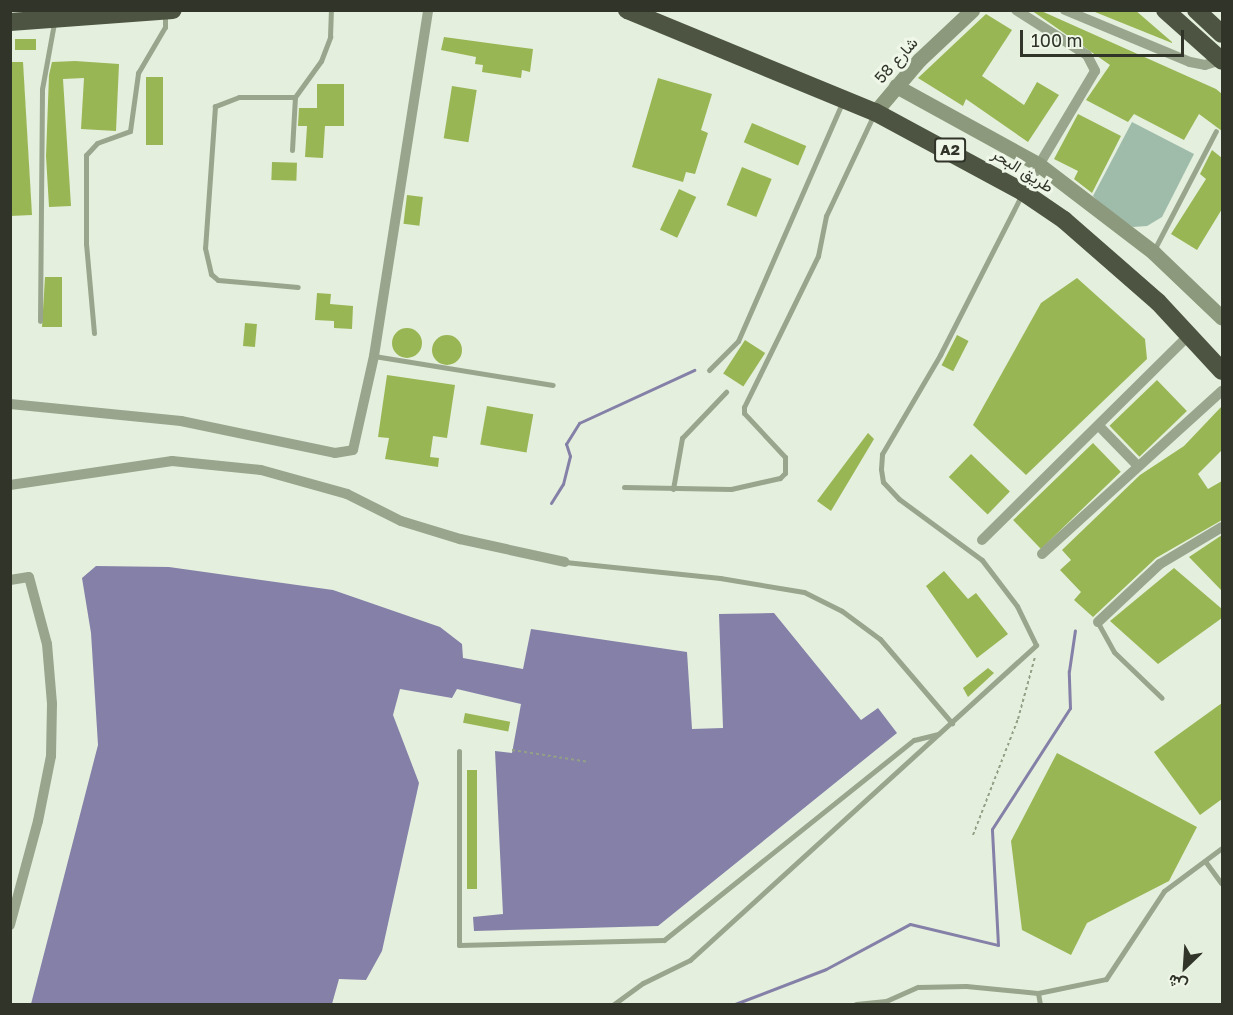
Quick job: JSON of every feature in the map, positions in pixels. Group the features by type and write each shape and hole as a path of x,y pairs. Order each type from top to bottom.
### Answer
{"highway":[{"path":"10,22 172,10"},
{"name":"طريق البحر","path":"627,10 875,112 1023,192 1107,256 1189,335 1222,371"},
{"path":"1165,10 1222,60"},
{"path":"1196,10 1222,34"}],"street":[{"path":"10,404 181,421 335,453 353,450 374,356 429,10"},
{"name":"شارع 58","path":"875,112 896,86 972,10"},
{"path":"1016,10 1087,55 1095,71 1094,78 1038,164 1023,192"},
{"path":"1065,10 1190,62 1205,65 1222,60"},
{"path":"896,86 1038,164 1153,252 1222,318"},
{"path":"982,540 1100,427 1189,335"},
{"path":"1042,554 1222,391"},
{"path":"1100,427 1138,466"},
{"path":"10,485 172,461 261,470 347,494 401,521 460,539 565,562"},
{"path":"1098,622 1160,564 1222,527"},
{"path":"10,580 29,577 47,644 52,704 51,756 40,810 10,925"}],"lane":[{"path":"292,150 295,97 321,61 330,38 331,10"},
{"path":"94,333 86,244 86,155 97,143 130,130 138,73 165,27 165,11"},
{"path":"40,321 42,89 55,19"},
{"path":"295,97 239,97 215,106 205,248 211,274 218,280 298,287"},
{"path":"709,370 738,341 844,100"},
{"path":"624,487 731,489 780,478 785,473 785,457 744,413 744,407 818,256 826,216 875,112"},
{"path":"1153,252 1216,131"},
{"path":"614,1005 643,983 690,960 1036,645 1017,606 982,560 899,499 883,482 881,469 882,454 940,355 1023,192"},
{"path":"374,356 553,385"},
{"path":"674,489 682,438 726,392"},
{"path":"565,562 720,578 804,592 842,611 879,639 952,723"},
{"path":"1098,622 1114,652 1162,698"},
{"path":"459,751 459,945 664,940 914,740 939,734"},
{"path":"856,1005 889,1003 918,987 966,986 1038,993 1107,979 1164,891 1222,848"},
{"path":"1205,861 1221,883"},
{"path":"1038,993 1040,1005"}],"path":[{"path":"973,835 1018,719 1036,645"},
{"path":"512,750 590,762"}],"green space":[{"path":"1132,122 1194,154 1162,217 1147,226 1133,227 1107,211 1093,196"}],"shaded area":[{"path":"96,566 169,567 333,590 440,627 462,644 463,658 523,669 531,629 687,652 692,729 723,728 719,614 774,613 861,720 878,708 897,733 658,926 474,931 473,917 503,914 495,751 512,753 521,704 457,689 452,698 400,689 393,715 419,783 382,951 366,980 339,979 332,1004 31,1004 98,745 91,633 82,578"}],"building":[{"path":"1031,10 1039,10 1216,89 1222,94 1222,131 1199,114 1184,140 1134,114 1128,122 1086,100 1110,65"},
{"path":"1090,10 1135,10 1172,43"},
{"path":"986,14 1012,30 982,76 1024,105 1037,82 1059,95 1028,142 966,99 963,106 918,78"},
{"path":"444,37 533,49 530,72 522,70 521,78 482,72 483,65 475,64 476,57 441,50"},
{"path":"15,39 36,39 36,50 15,50"},
{"path":"10,62 23,62 32,215 10,216"},
{"path":"52,62 119,64 116,131 81,129 84,78 63,79 71,206 49,207 46,156 49,75"},
{"path":"146,77 163,77 163,145 146,145"},
{"path":"658,78 712,94 701,130 708,133 695,174 686,172 683,182 632,167"},
{"path":"317,84 344,84 344,126 325,126 323,158 305,157 307,126 298,126 299,108 317,108"},
{"path":"452,86 477,90 468,142 444,138"},
{"path":"1078,114 1121,136 1092,193 1074,179 1078,171 1054,159"},
{"path":"752,123 806,146 798,165 744,142"},
{"path":"1212,150 1222,158 1222,209 1197,250 1171,234 1206,179 1200,174"},
{"path":"272,162 297,163 296,181 271,180"},
{"path":"742,167 772,179 756,217 727,205"},
{"path":"679,189 696,197 677,238 660,230"},
{"path":"407,195 423,197 419,226 403,224"},
{"path":"45,277 62,277 62,327 42,327"},
{"path":"1077,278 1145,339 1147,359 1026,475 973,425 1041,303"},
{"path":"317,293 331,294 330,304 353,306 352,329 334,328 334,321 315,320"},
{"path":"245,323 257,324 255,347 243,346"},
{"path":"407,328 413,329 421,337 421,349 413,357 407,358 401,357 393,349 392,343 393,337 401,329"},
{"path":"447,335 457,340 462,350 457,360 447,365 437,360 432,350 437,340"},
{"path":"957,335 969,341 953,371 942,365"},
{"path":"745,340 765,353 743,387 723,374"},
{"path":"387,375 455,385 447,438 433,436 430,457 439,458 438,467 385,459 389,438 378,437"},
{"path":"1157,380 1187,411 1139,457 1110,426"},
{"path":"487,406 533,414 527,453 480,444"},
{"path":"1222,406 1222,450 1198,474 1208,489 1222,481 1222,520 1156,558 1093,617 1074,600 1081,592 1060,570 1071,560 1062,550 1140,475 1184,446"},
{"path":"868,433 874,439 831,511 817,501"},
{"path":"1093,443 1121,472 1041,549 1013,520"},
{"path":"971,454 1010,492 988,515 949,477"},
{"path":"1222,535 1222,591 1189,557"},
{"path":"1174,568 1222,609 1222,618 1158,664 1110,621"},
{"path":"944,571 968,599 976,593 1008,634 977,658 926,586"},
{"path":"988,668 994,673 968,697 963,688"},
{"path":"1222,703 1222,799 1200,815 1154,752"},
{"path":"465,713 510,722 508,732 463,723"},
{"path":"1057,753 1197,827 1169,881 1087,923 1071,955 1022,930 1011,841"},
{"path":"467,770 477,770 477,889 467,889"}],"waterway":[{"path":"551,503 563,484 570,456 566,444 579,423 694,370"},
{"path":"735,1004 826,969 910,924 998,945 992,829 1070,708 1069,671 1075,630"}]}
